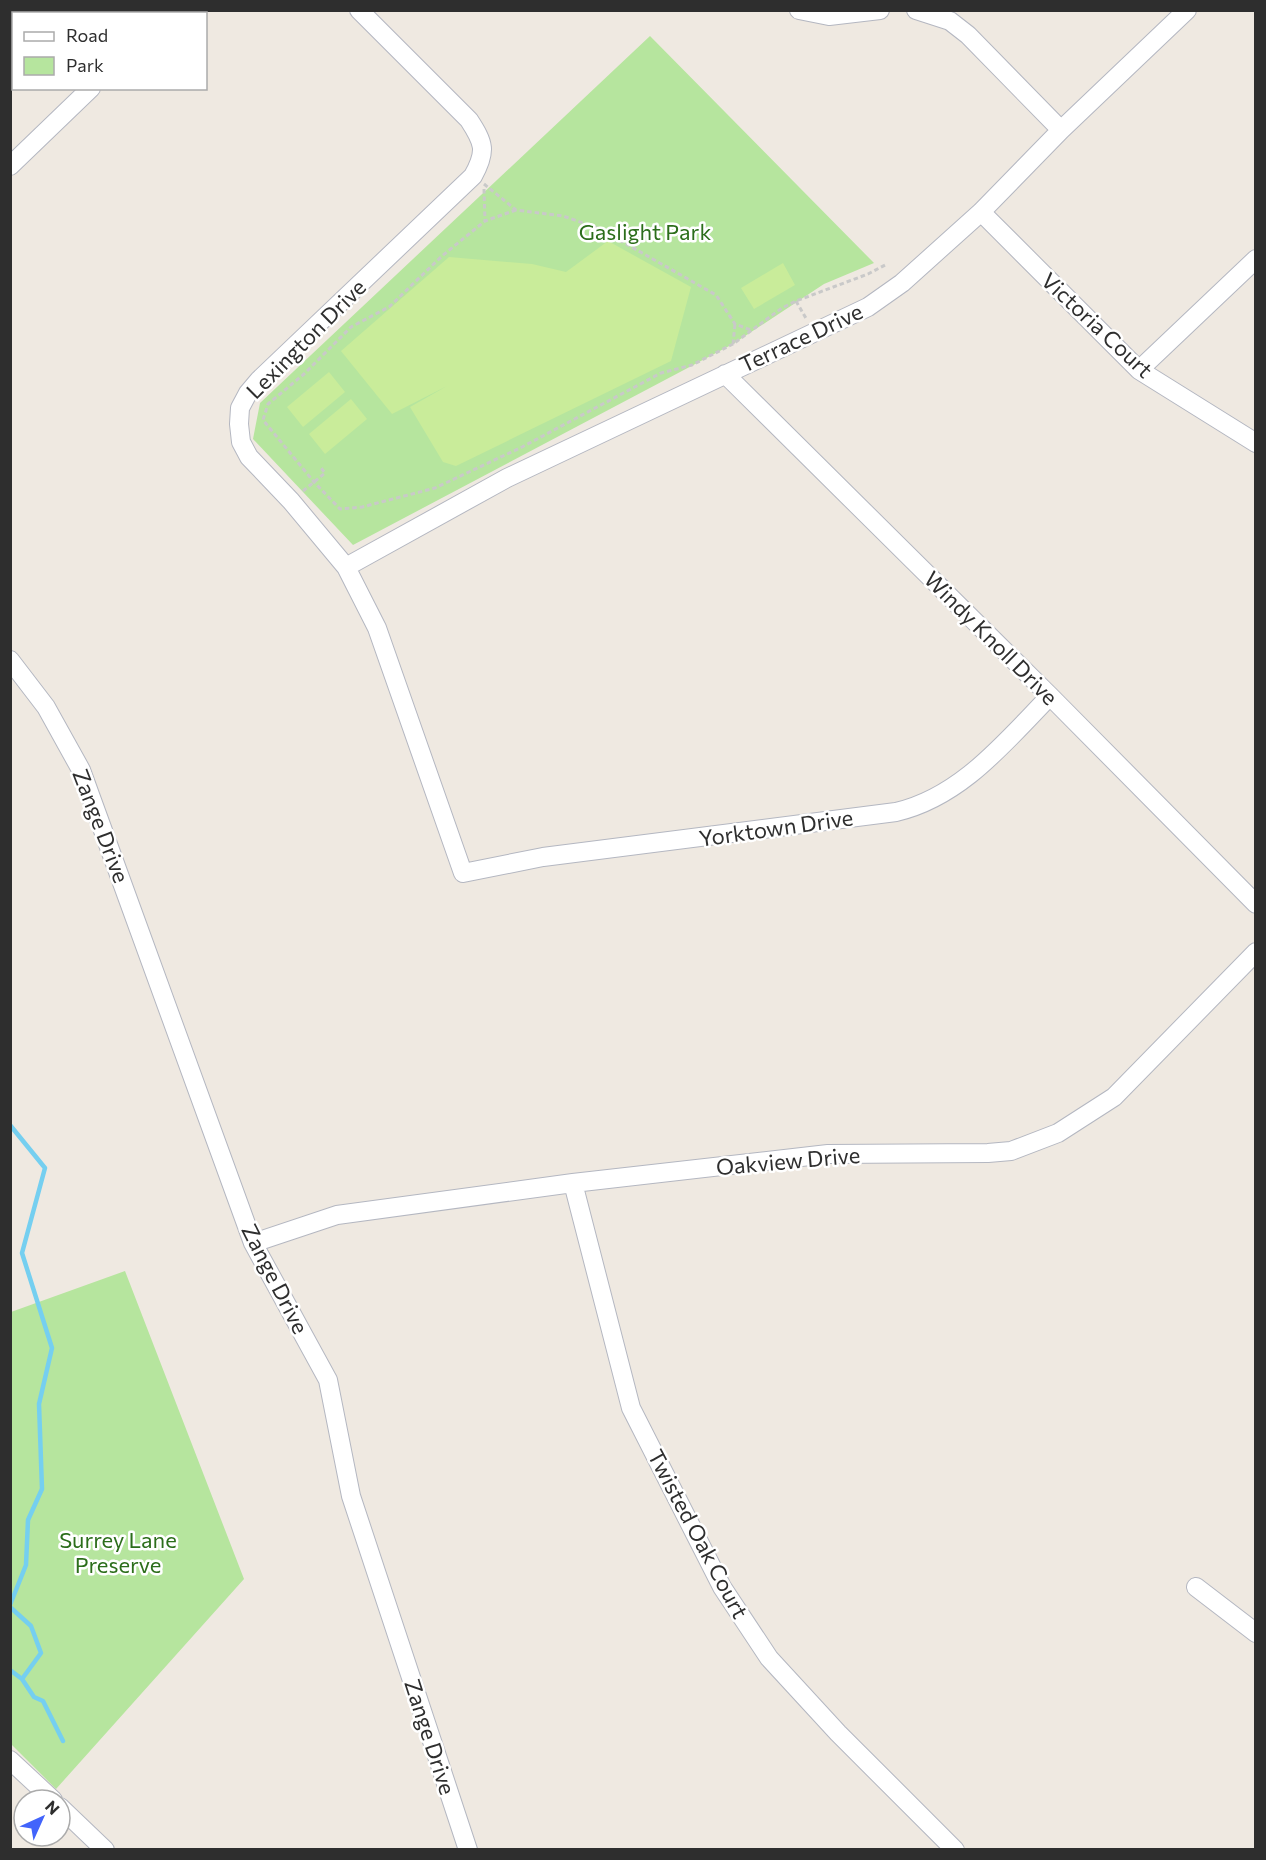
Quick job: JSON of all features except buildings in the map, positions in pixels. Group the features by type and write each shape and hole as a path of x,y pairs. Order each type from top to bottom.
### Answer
{"street":[{"name":"Lexington Drive","path":"359,10 469,120 481,138 483,150 478,180 259,380 248,393 240,408 241,441 249,457 291,501 346,567 376,628 463,873"},
{"path":"799,10 829,16 880,10"},
{"path":"916,10 950,21 968,35 1061,130"},
{"name":"Terrace Drive","path":"346,567 507,478 868,307 902,283 981,212 1061,130 1187,10"},
{"path":"10,166 90,90"},
{"name":"Victoria Court","path":"981,212 1139,370 1256,443"},
{"path":"1139,370 1256,259"},
{"name":"Windy Knoll Drive","path":"724,374 1050,696 1256,904"},
{"name":"Zange Drive","path":"10,660 46,707 81,770 253,1243 328,1380 351,1496 468,1850"},
{"name":"Yorktown Drive","path":"463,873 543,857 740,833 914,808 959,783 987,760 1050,696"},
{"name":"Oakview Drive","path":"253,1243 338,1215 573,1183 828,1154 1011,1151 1058,1133 1114,1096 1256,952"},
{"name":"Twisted Oak Court","path":"573,1183 631,1408 722,1587 769,1658 783,1674 838,1733 955,1850"},
{"path":"1196,1587 1256,1634"},
{"path":"10,1760 40,1788"},
{"path":"72,1818 105,1850"}],"path":[{"path":"478,180 516,210"},
{"path":"478,180 486,199 485,220"},
{"path":"751,330 735,324 716,295 600,229 563,216 516,210 485,220 442,256 389,307 351,327 304,374 268,404 263,420 314,482 340,509 362,507 435,488 522,447 661,373 692,365 733,344 782,308 796,301 868,274 887,264"},
{"path":"796,301 814,332"},
{"path":"733,344 735,324"},
{"path":"291,501 324,473 321,468"}],"green space":[{"name":"Gaslight Park","path":"650,36 874,263 824,284 733,344 353,545 253,439 260,403"},
{"path":"608,241 691,287 671,361 456,466 443,462 410,407 447,386 392,414 341,351 449,257 532,264 566,272"},
{"path":"783,263 795,285 754,309 741,288"},
{"path":"329,372 345,392 303,427 287,407"},
{"path":"351,399 367,419 325,454 309,434"},
{"name":"Surrey Lane Preserve","path":"125,1271 244,1579 57,1788 11,1744 11,1312"}],"waterway":[{"path":"10,1125 45,1168 22,1253 52,1348 39,1404 42,1489 28,1520 26,1565 10,1605"},
{"path":"10,1607 31,1626 41,1653 22,1679"},
{"path":"10,1670 22,1679 34,1697 43,1701 63,1741"}]}
